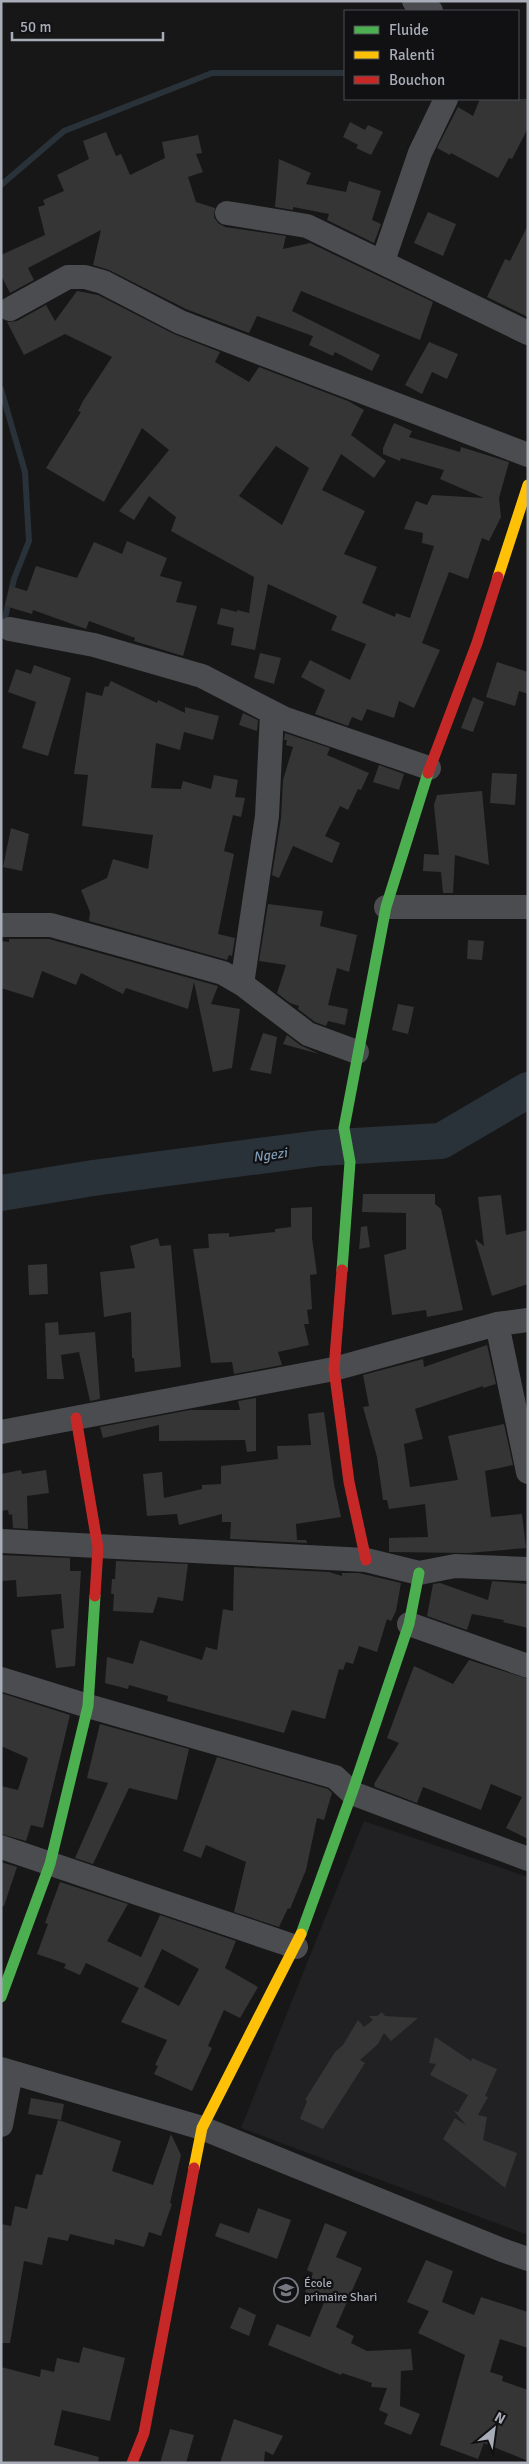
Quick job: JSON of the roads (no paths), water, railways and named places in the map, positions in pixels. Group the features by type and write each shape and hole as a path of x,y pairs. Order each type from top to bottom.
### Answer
{"street":[{"path":"414,1 428,10"},
{"path":"383,262 420,153 446,100"},
{"path":"227,213 307,226 528,333"},
{"path":"10,309 68,277 85,277 103,282 180,322 528,455"},
{"path":"366,1560 349,1482 334,1369 350,1162 344,1128 386,907 429,768 477,643 528,486"},
{"path":"10,628 94,645 202,676 272,713 429,768"},
{"path":"242,984 267,816 272,713"},
{"path":"386,907 528,907"},
{"path":"1,925 51,925 223,973 242,984 308,1034 357,1052"},
{"path":"1,1432 334,1369 497,1324 528,1320"},
{"path":"497,1324 528,1472"},
{"path":"1,1997 50,1864 88,1706 98,1548 76,1418"},
{"path":"1,1541 98,1548 366,1560 419,1573 455,1566 528,1569"},
{"path":"132,2463 144,2434 202,2128 296,1947 352,1793 409,1624 419,1573"},
{"path":"409,1624 528,1666"},
{"path":"1,1679 335,1777 352,1793 528,1859"},
{"path":"1,1847 296,1947"},
{"path":"1,2125 6,2071 202,2128 528,2259"}],"waterway":[{"path":"1,185 64,131 212,73 344,73"},
{"path":"1,389 25,472 29,541 14,579 3,626"},
{"name":"Ngezi","path":"1,1193 93,1178 320,1148 441,1141 528,1090"}],"place":[{"name":"École primaire Shari","path":"286,2290"}]}
